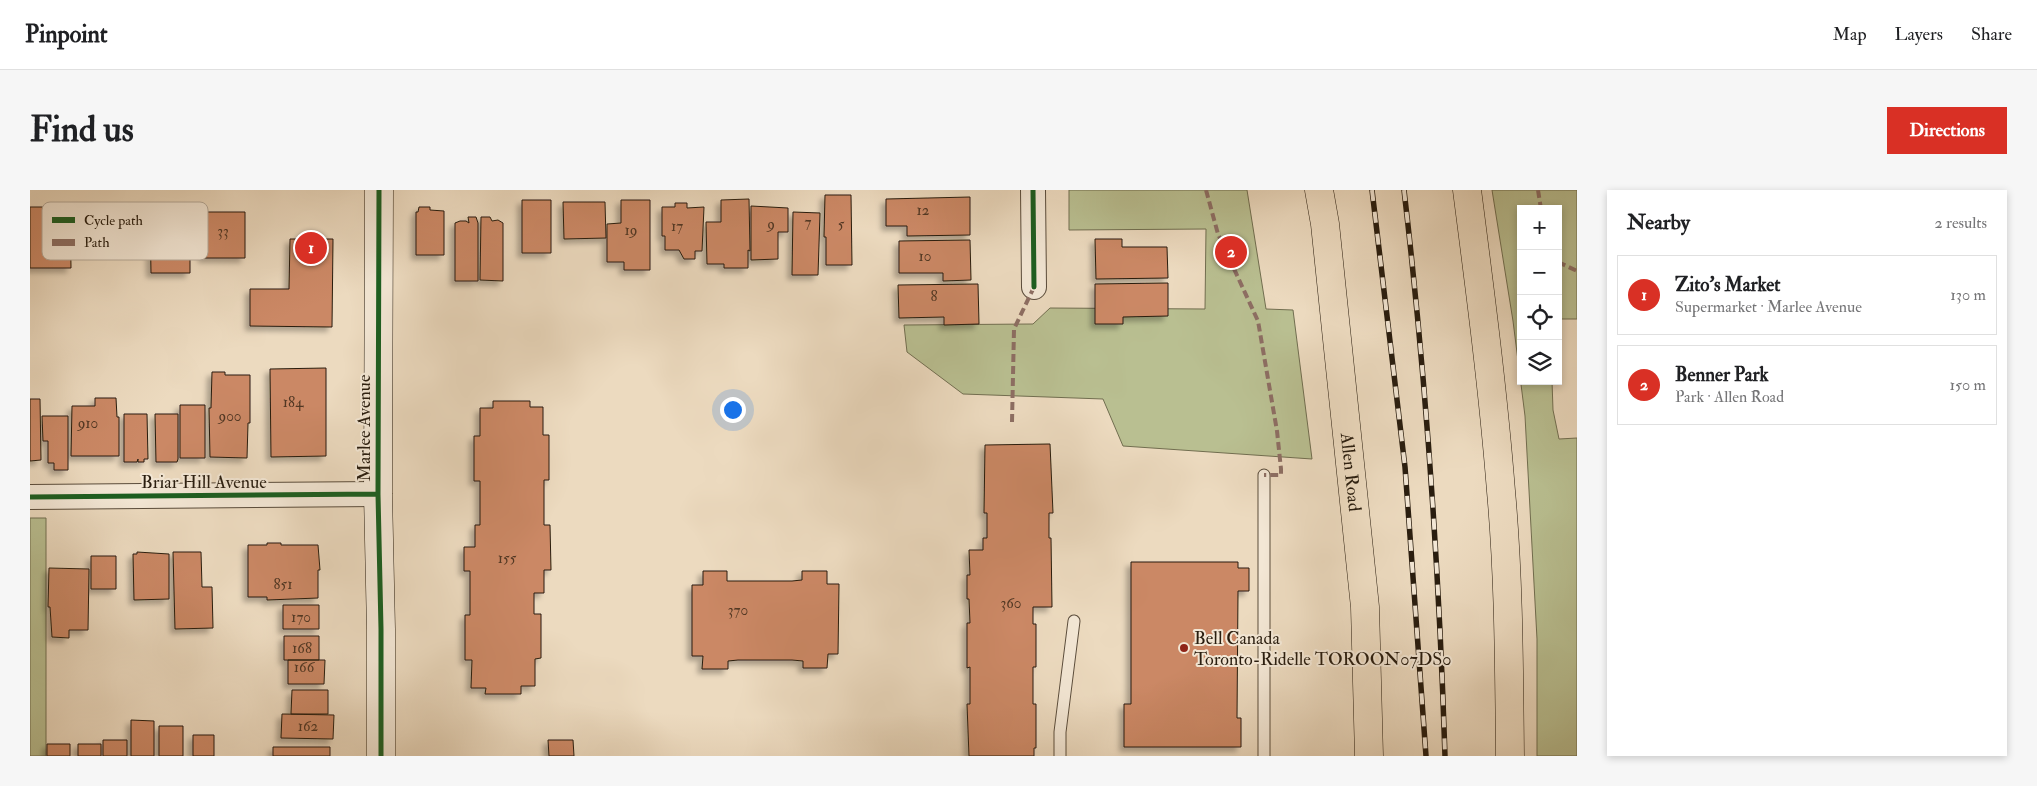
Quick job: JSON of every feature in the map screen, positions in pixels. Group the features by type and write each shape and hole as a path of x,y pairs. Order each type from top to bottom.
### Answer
{"highway":[{"name":"Allen Road","path":"1319,190 1326,234 1365,607 1369,756"},
{"path":"1467,190 1481,295 1502,491 1508,597 1510,756"}],"street":[{"name":"Marlee Avenue","path":"379,190 378,494 381,756"},
{"path":"1033,190 1034,286"},
{"name":"Briar Hill Avenue","path":"30,498 378,494"}],"lane":[{"path":"1264,475 1264,756"},
{"path":"1060,756 1060,732 1074,621"}],"green space":[{"path":"1069,190 1247,190 1266,309 1293,310 1312,459 1123,446 1103,399 963,394 907,352 904,325 1033,324 1050,308 1205,309 1206,229 1069,230"},
{"path":"1492,190 1577,190 1577,319 1562,319 1562,205 1517,205 1517,353"},
{"path":"1521,385 1552,385 1553,410 1559,439 1577,438 1577,756 1537,756 1537,639 1525,416"},
{"path":"30,518 46,518 46,756 30,756"}],"building":[{"path":"825,195 851,195 852,265 826,265 826,237 824,237"},
{"path":"970,197 970,235 907,236 907,226 886,226 886,199"},
{"path":"749,199 750,251 748,250 748,268 724,268 724,264 707,264 706,222 721,222 721,200"},
{"path":"522,200 551,200 551,253 522,253"},
{"path":"621,200 650,200 650,270 624,270 624,262 607,262 607,224 621,223"},
{"path":"563,202 605,202 606,238 564,239"},
{"path":"675,203 687,203 687,208 704,207 702,251 695,251 695,259 684,259 679,250 665,250 665,236 662,236 662,207 675,207"},
{"path":"751,206 788,208 788,232 778,232 778,259 751,260"},
{"path":"30,207 42,207 42,260 71,260 71,268 30,268"},
{"path":"419,207 430,207 430,210 444,211 444,255 416,255 416,212 418,212"},
{"path":"208,212 245,212 245,258 208,258"},
{"path":"793,212 820,213 818,275 792,275"},
{"path":"468,217 476,217 478,223 478,281 455,281 455,223 466,221 469,223"},
{"path":"481,217 490,217 492,221 498,220 503,223 503,281 480,280"},
{"path":"290,239 333,239 332,327 250,326 250,289 289,289"},
{"path":"1095,239 1122,239 1122,247 1167,247 1168,278 1096,279"},
{"path":"970,240 971,280 943,281 943,273 899,273 899,241"},
{"path":"151,260 190,260 190,273 151,273"},
{"path":"1168,283 1168,316 1123,317 1123,324 1095,324 1095,284"},
{"path":"978,284 979,324 944,325 944,317 899,318 898,285"},
{"path":"326,368 326,456 271,457 270,369"},
{"path":"212,372 225,372 225,375 250,375 250,423 248,423 247,458 210,457 209,408 211,408"},
{"path":"95,398 116,398 117,417 119,417 119,456 71,456 72,406 95,406"},
{"path":"30,399 40,399 41,460 30,461"},
{"path":"493,401 530,401 530,407 543,407 543,435 549,435 549,480 544,480 544,525 550,525 551,570 544,570 544,593 534,593 534,614 541,614 541,658 535,659 535,686 521,686 521,694 485,694 486,688 471,688 472,660 465,660 465,615 470,615 470,571 464,571 464,547 475,547 475,525 480,525 480,481 474,481 474,436 480,436 480,408 493,408"},
{"path":"180,405 205,405 205,458 180,458"},
{"path":"124,414 147,414 148,459 144,459 144,462 138,462 138,459 137,462 124,462"},
{"path":"155,414 178,414 177,462 156,462"},
{"path":"42,416 68,416 68,470 54,470 54,463 48,463 48,441 43,441"},
{"path":"1050,444 1053,513 1049,513 1049,538 1051,538 1052,607 1033,607 1033,624 1036,624 1036,667 1033,667 1033,704 1036,704 1036,748 1034,748 1034,756 969,756 967,704 970,704 970,667 967,668 967,623 970,623 967,575 970,575 969,550 983,550 983,538 987,538 987,513 984,513 985,445"},
{"path":"267,543 318,545 320,570 318,570 318,598 267,600 267,597 248,597 248,545 267,545"},
{"path":"137,552 169,554 169,599 134,600 133,554 137,554"},
{"path":"173,552 201,552 202,587 212,587 213,628 175,629"},
{"path":"91,556 116,556 116,589 91,589"},
{"name":"Bell Canada Toronto-Ridelle TOROON07DS0","path":"1131,562 1238,562 1238,568 1249,568 1249,591 1238,591 1237,718 1241,718 1241,747 1124,747 1124,704 1131,704"},
{"path":"49,568 89,569 88,630 69,630 69,638 52,637 50,607 48,607"},
{"path":"703,571 727,571 727,581 792,581 802,580 802,571 827,571 827,584 839,584 838,654 828,654 827,668 803,668 803,661 792,660 738,660 728,661 728,669 702,669 703,656 692,656 692,585 703,585"},
{"path":"283,605 319,605 319,629 283,629"},
{"path":"284,636 319,636 319,660 284,660"},
{"path":"288,660 325,660 324,684 288,684"},
{"path":"292,690 328,690 328,714 291,714"},
{"path":"282,714 334,715 333,739 281,738"},
{"path":"131,720 154,721 154,756 131,756"},
{"path":"159,726 183,726 183,756 159,756"},
{"path":"193,735 214,735 214,756 193,756"},
{"path":"103,740 127,740 127,756 103,756"},
{"path":"548,740 573,740 574,756 549,756"},
{"path":"47,744 70,744 70,756 47,756"},
{"path":"78,744 101,744 101,756 78,756"},
{"path":"273,747 330,747 330,756 273,756"}],"railway":[{"path":"1372,190 1405,467 1426,756"},
{"path":"1404,190 1425,402 1439,614 1445,756"}],"marked path":[{"path":"1206,190 1218,234 1258,321 1277,431 1281,469 1281,475 1264,475"},
{"path":"1538,190 1540,205"},
{"path":"1562,264 1577,271"},
{"path":"1012,422 1014,329 1034,287"}],"cycle path":[{"path":"379,190 378,494 381,756"},
{"path":"1033,190 1034,287"},
{"path":"30,497 378,494"}],"place":[{"name":"Zito's Market","path":"311,248"},
{"name":"Benner Park","path":"1231,252"},
{"name":"Bell Canada Toronto-Ridelle TOROON07DS0","path":"1184,648"}]}
